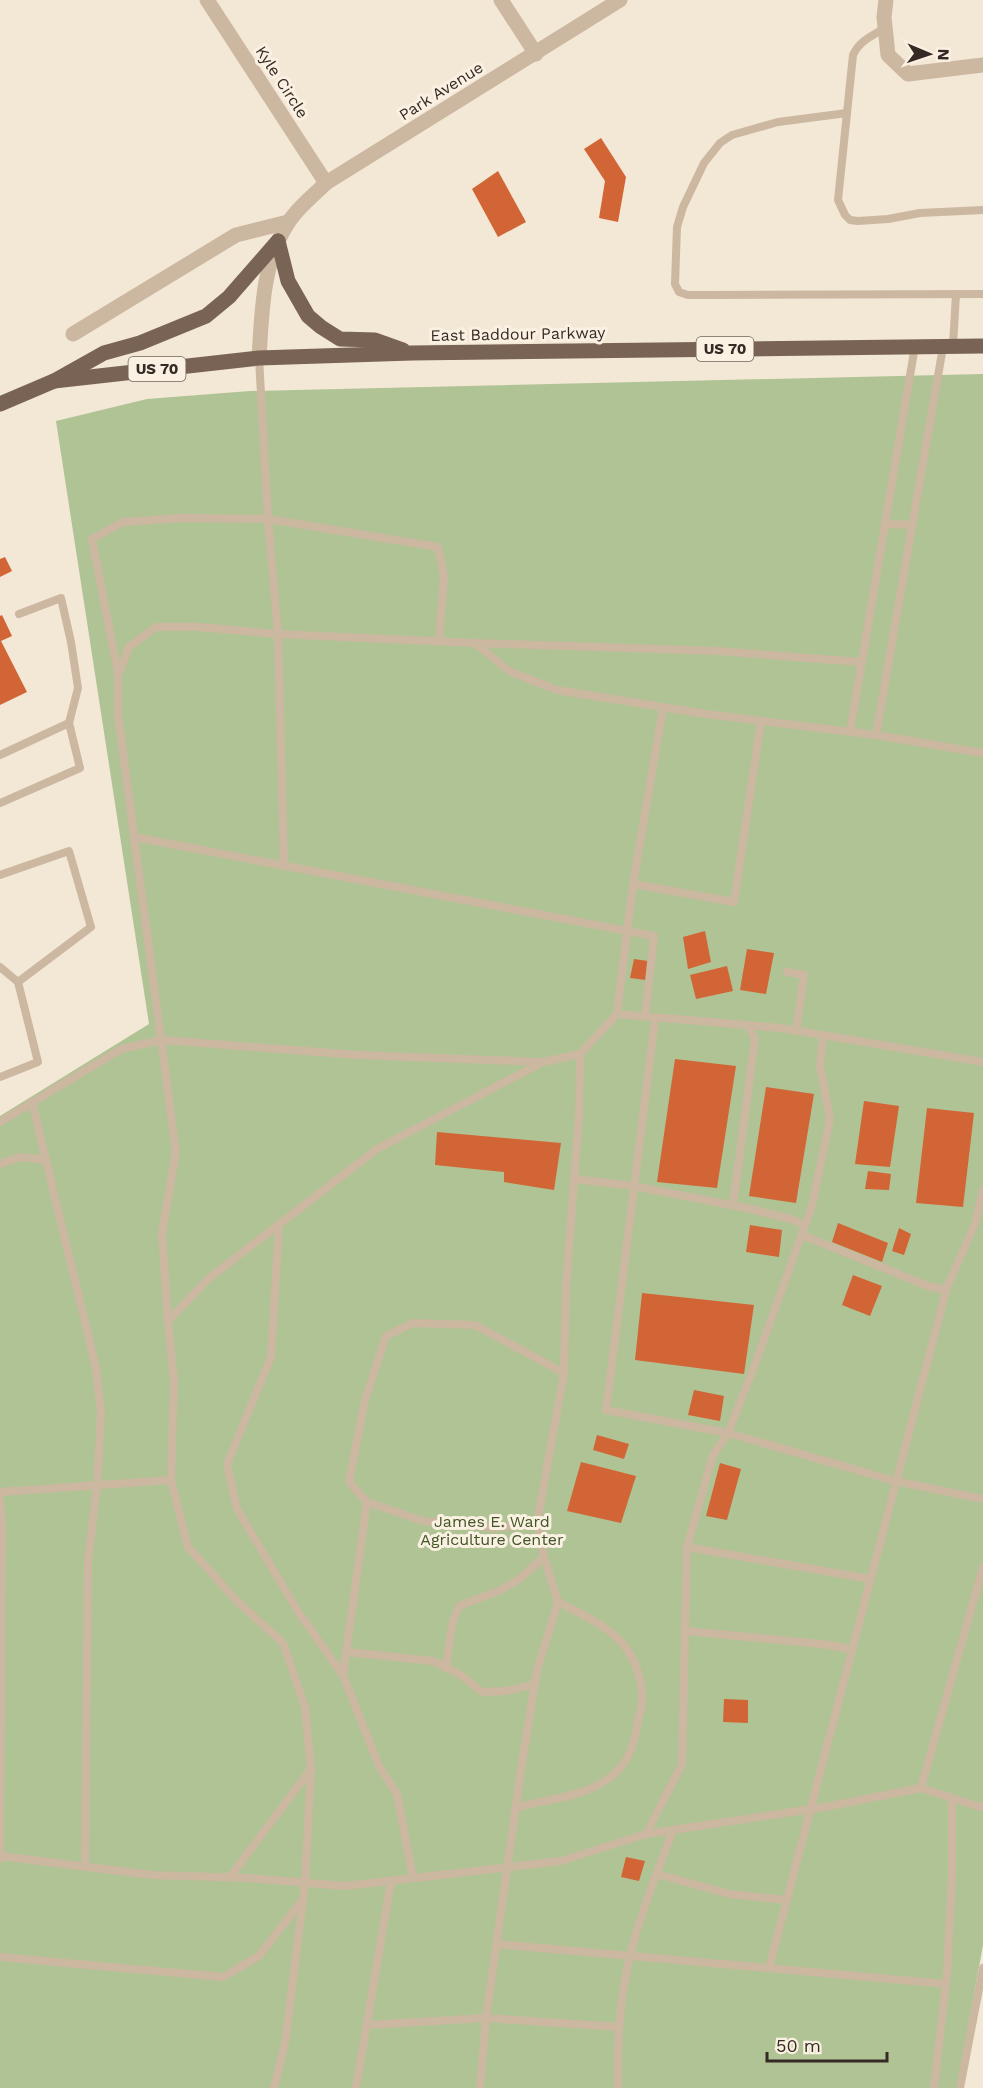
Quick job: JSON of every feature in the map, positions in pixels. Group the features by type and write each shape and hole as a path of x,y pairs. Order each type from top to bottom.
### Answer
{"main road":[{"path":"278,240 288,281 308,315 321,327 340,339 375,340 412,353"},
{"path":"54,381 104,353 140,344 206,316 229,297 278,240"},
{"name":"East Baddour Parkway","path":"54,381 259,358 412,353 983,346"},
{"name":"US 70","path":"0,404 54,381"}],"street":[{"name":"Kyle Circle","path":"207,0 326,183"},
{"path":"501,0 536,54"},
{"name":"Park Avenue","path":"259,358 265,284 272,255 288,222 326,183 620,0"},
{"path":"886,0 885,28 888,55 908,74 983,65"},
{"path":"73,334 236,235 288,222"}],"lane":[{"path":"885,28 863,41 853,55 838,200 840,208 850,220 868,221 920,213 983,210"},
{"path":"847,113 778,122 732,135 720,143 704,163 683,207 677,227 675,284 679,292 688,295 983,294"},
{"path":"876,735 911,525 948,346 956,294"},
{"path":"850,732 915,346"},
{"path":"259,358 268,519 278,634 284,865"},
{"path":"274,2088 285,2043 306,1883 310,1769 305,1707 283,1643 238,1602 189,1547 171,1480 174,1381 162,1233 176,1152 118,715 118,676 92,539 123,522 182,518 268,519 438,547 444,576 439,642"},
{"path":"885,524 911,525"},
{"path":"0,803 80,768 69,723 78,688 61,598 19,614"},
{"path":"118,676 129,647 156,627 198,627 278,634 439,642 717,651 861,662"},
{"path":"475,643 509,671 557,690 663,708 876,735 983,753"},
{"path":"0,1122 121,1049 162,1040 358,1055 543,1062 580,1054 617,1014 626,930 663,708"},
{"path":"633,885 734,902 761,721"},
{"path":"0,755 69,723"},
{"path":"134,837 654,936 645,1017"},
{"path":"0,875 69,851 91,927 18,982"},
{"path":"0,966 18,982 38,1062 0,1077"},
{"path":"787,972 804,975 796,1031"},
{"path":"617,1014 796,1031 983,1062"},
{"path":"656,1019 606,1410 728,1433 896,1481 983,1499"},
{"path":"733,1205 755,1039 748,1026"},
{"path":"646,1834 682,1764 687,1547 713,1455 728,1433 812,1206 830,1119 820,1066 823,1036"},
{"path":"480,2088 486,2018 506,1867 537,1670 558,1602 544,1557 537,1523 564,1373 566,1287 579,1116 580,1054"},
{"path":"168,1321 208,1279 376,1149 543,1062"},
{"path":"32,1102 96,1368 101,1413 97,1486 88,1562 85,1867"},
{"path":"0,1164 20,1157 46,1160"},
{"path":"574,1179 634,1186 733,1205 794,1220 805,1226"},
{"path":"769,1968 947,1287 975,1224 983,1190"},
{"path":"279,1224 271,1357 227,1464 237,1509 299,1613 343,1675 379,1766 397,1794 413,1878"},
{"path":"802,1235 928,1286 940,1289 947,1287"},
{"path":"537,1523 494,1528 423,1521 367,1502 349,1482 365,1400 386,1336 413,1323 475,1325 564,1373"},
{"path":"0,1492 171,1480"},
{"path":"0,1500 0,1857 152,1875 230,1877 345,1886 561,1861 646,1834 809,1809 921,1788 983,1806"},
{"path":"343,1675 367,1502"},
{"path":"687,1547 870,1579"},
{"path":"446,1668 452,1624 459,1606 501,1590 518,1580 544,1557"},
{"path":"921,1788 983,1568"},
{"path":"515,1808 588,1790 615,1774 634,1747 643,1696 636,1662 621,1640 592,1619 558,1602"},
{"path":"685,1631 822,1644 851,1649"},
{"path":"347,1652 433,1661 461,1676 482,1692 507,1692 535,1684"},
{"path":"230,1877 310,1769"},
{"path":"934,2088 946,1984 952,1876 952,1798"},
{"path":"618,2088 617,2048 627,1969 673,1830"},
{"path":"657,1874 729,1894 786,1900"},
{"path":"356,2088 391,1881"},
{"path":"0,1957 223,1977 259,1956 303,1899"},
{"path":"497,1944 946,1984"},
{"path":"960,2088 983,1968"},
{"path":"367,2025 486,2018 619,2027"}],"green space":[{"name":"James E. Ward Agriculture Center","path":"983,374 983,1945 957,2088 0,2088 0,1116 149,1024 56,421 147,399 250,391"}],"building":[{"path":"601,138 626,177 618,222 599,218 605,181 584,149"},
{"path":"498,171 526,222 498,237 472,189"},
{"path":"5,557 12,571 0,577 0,559"},
{"path":"2,615 12,636 1,641 27,692 0,705 0,616"},
{"path":"705,931 711,962 688,969 683,937"},
{"path":"747,949 774,953 766,994 740,990"},
{"path":"634,959 648,961 646,980 630,978"},
{"path":"727,966 733,991 696,999 690,975"},
{"path":"675,1059 736,1066 717,1188 657,1182"},
{"path":"766,1087 814,1094 796,1203 749,1196"},
{"path":"864,1101 899,1106 890,1167 855,1164"},
{"path":"927,1108 974,1113 963,1207 916,1203"},
{"path":"437,1132 561,1143 554,1190 504,1182 504,1172 435,1165"},
{"path":"868,1171 891,1174 889,1190 865,1189"},
{"path":"838,1223 888,1243 882,1262 832,1242"},
{"path":"750,1225 782,1230 779,1257 746,1252"},
{"path":"899,1228 911,1234 904,1255 892,1251"},
{"path":"853,1275 882,1286 870,1316 842,1305"},
{"path":"642,1293 754,1305 744,1374 635,1360"},
{"path":"694,1390 724,1396 720,1421 688,1415"},
{"path":"597,1435 629,1444 624,1459 593,1450"},
{"path":"581,1462 636,1476 621,1523 567,1511"},
{"path":"720,1463 741,1469 727,1520 706,1516"},
{"path":"724,1699 748,1700 748,1723 723,1722"},
{"path":"626,1857 645,1861 639,1881 621,1877"}]}
